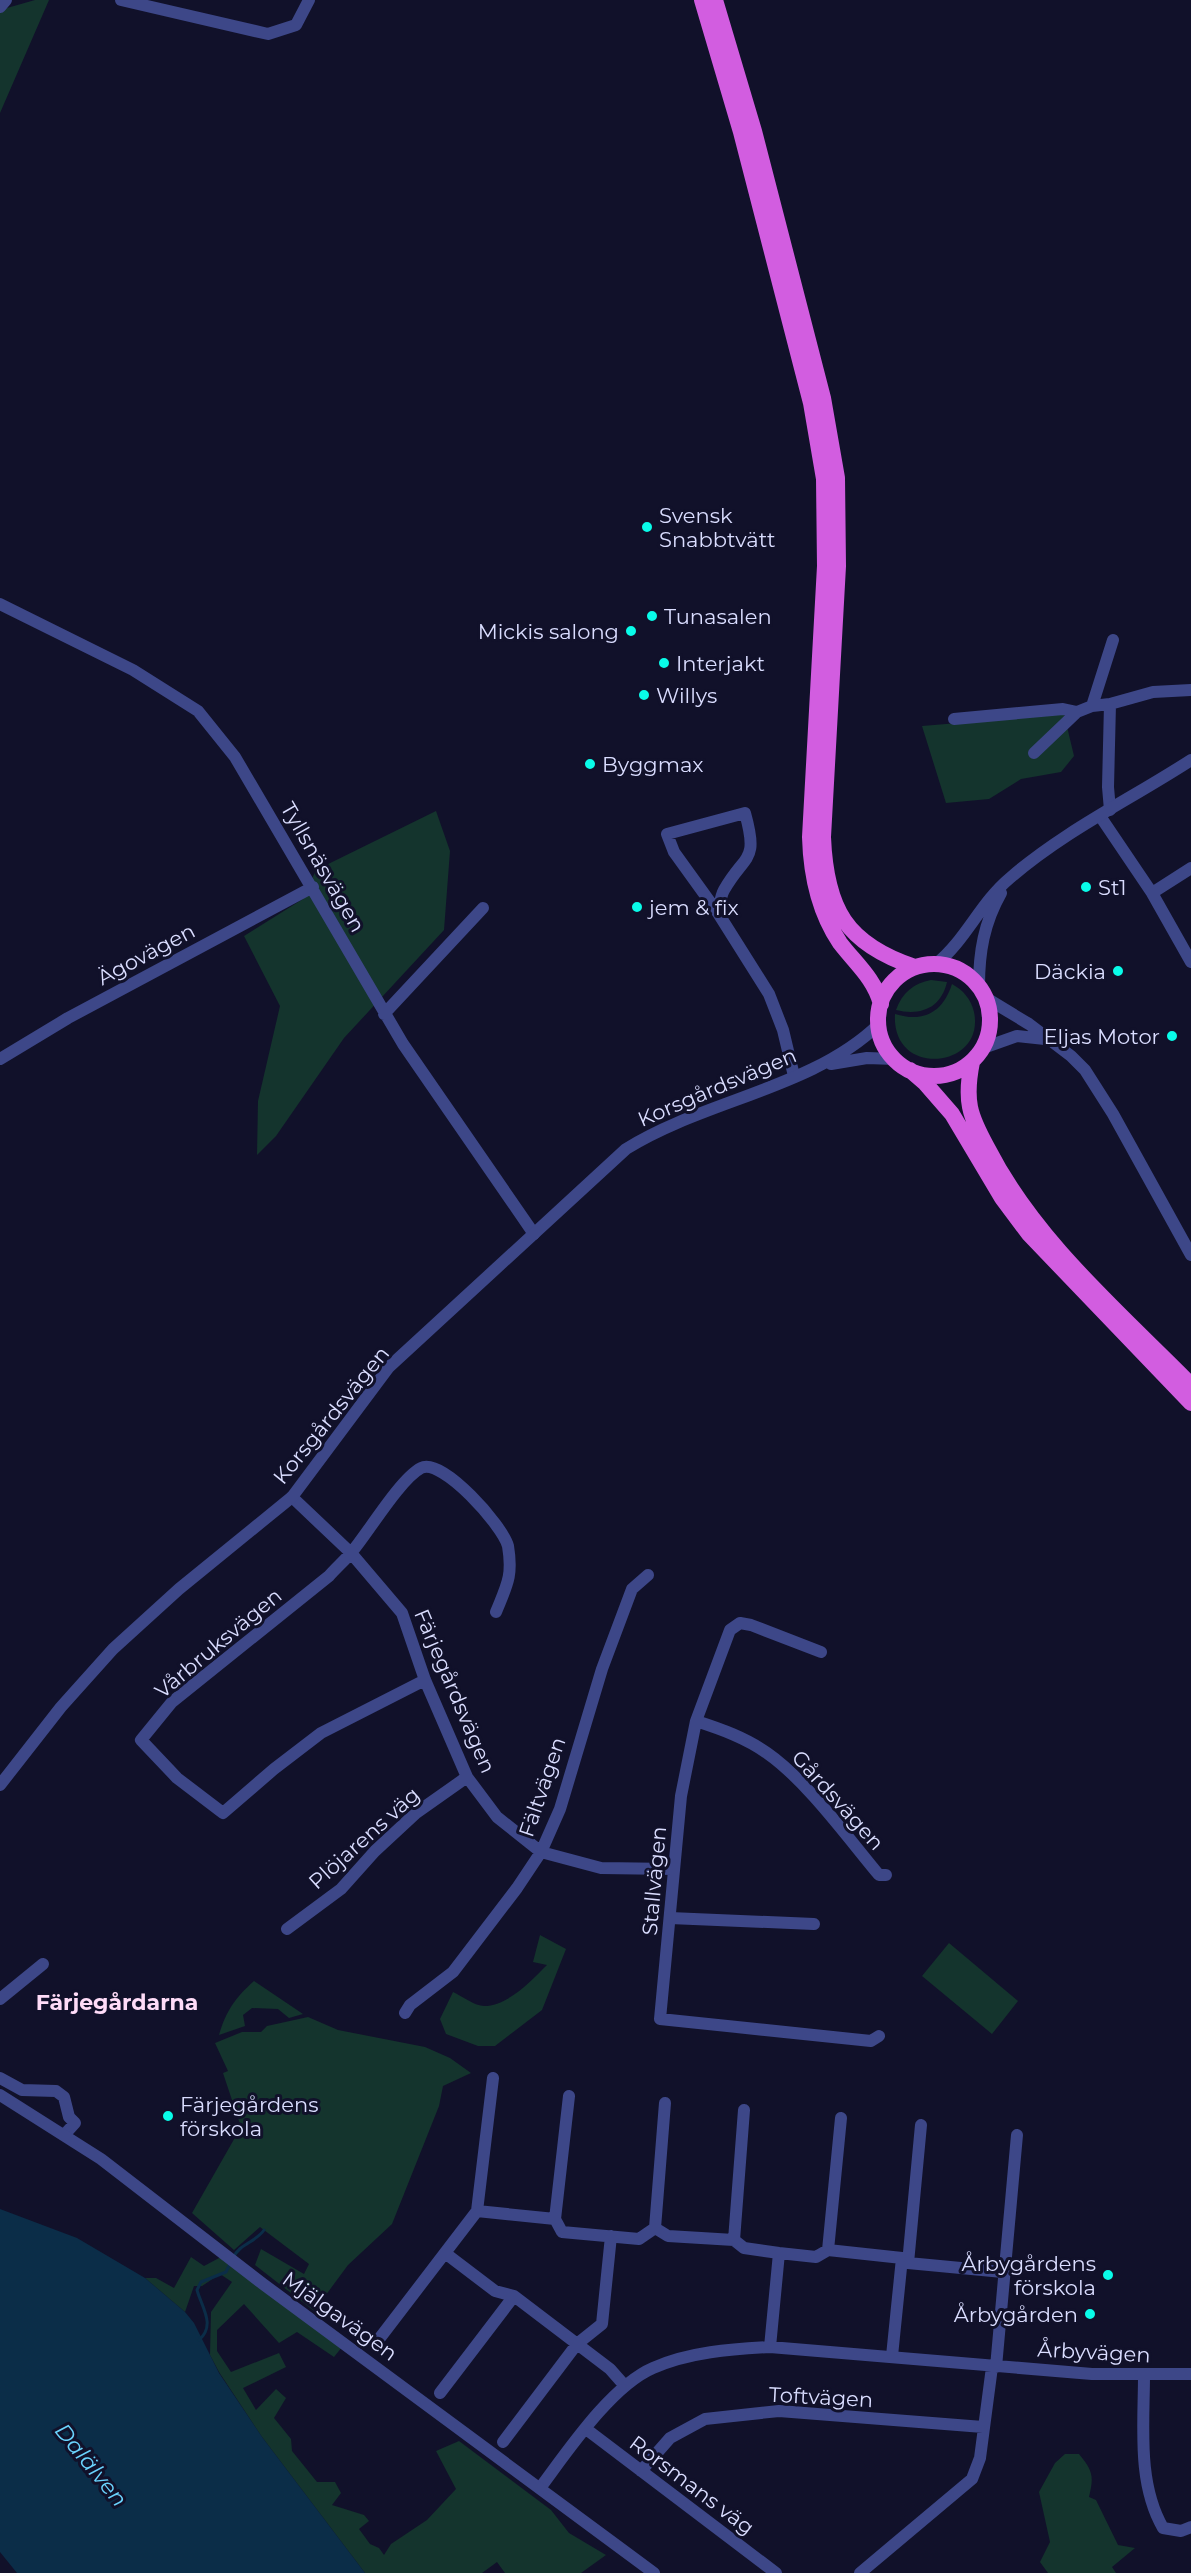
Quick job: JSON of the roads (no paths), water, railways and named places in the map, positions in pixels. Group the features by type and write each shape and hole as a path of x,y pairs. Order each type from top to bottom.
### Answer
{"highway":[{"path":"702,0 741,132 808,392 824,479 825,566 810,837 813,876 823,909 838,940 873,983 881,1004"},
{"path":"715,0 754,131 823,398 837,478 838,566 823,837 826,875 838,911 851,930 880,953 915,968"},
{"path":"910,1070 938,1076 956,1071 972,1062 983,1048 990,1023 982,992 960,970 936,964 915,968 906,972 890,986 881,1004 879,1024 884,1043 895,1059 925,1083 952,1114 1002,1198 1029,1234 1191,1403"},
{"path":"972,1062 968,1088 970,1109 990,1153 1014,1193 1040,1229 1191,1385"}],"street":[{"path":"0,7 6,0"},
{"path":"122,0 268,34 296,25 309,0"},
{"name":"Tyllsnäsvägen","path":"0,604 134,670 198,711 235,757 313,887 384,1014 534,1234"},
{"path":"1092,706 1113,640"},
{"path":"1034,753 1077,712 1092,706 1110,704 1153,692 1191,690"},
{"path":"1110,704 1108,787 1105,813 1191,962"},
{"path":"954,719 1063,709 1077,712"},
{"path":"936,964 956,944 982,906 1011,877 1105,813 1191,760"},
{"path":"718,913 723,892 748,857 751,844 745,813 667,834 674,852 718,913 777,1011 795,1076"},
{"path":"1152,893 1189,872"},
{"path":"1011,877 990,913 983,934 980,950 982,992 1071,1056 1099,1089 1191,1255"},
{"name":"Ägovägen","path":"0,1059 68,1018 313,887"},
{"path":"384,1014 483,908"},
{"name":"Korsgårdsvägen","path":"0,1785 61,1707 112,1649 179,1589 292,1497 389,1367 626,1149 649,1134 821,1065 854,1047 879,1024"},
{"path":"983,1048 1017,1036 1030,1036 1052,1041"},
{"name":"Korsgårdsvägen","path":"821,1065 867,1058 895,1059"},
{"path":"351,1553 409,1478 422,1467 433,1467 457,1483 492,1517 507,1543 511,1573 496,1612"},
{"name":"Färjegårdsvägen","path":"292,1497 351,1553 402,1613 425,1680 467,1777 497,1817 541,1852 601,1868 673,1869"},
{"name":"Vårbruksvägen","path":"351,1553 329,1576 172,1702 141,1740 177,1778 223,1813 321,1733 425,1680"},
{"name":"Fältvägen","path":"405,2013 410,2005 453,1972 518,1888 541,1852 560,1809 602,1669 632,1589 648,1575"},
{"name":"Stallvägen","path":"821,1652 751,1625 740,1623 730,1629 696,1721 681,1796 660,2019 871,2041 879,2036"},
{"name":"Gårdsvägen","path":"696,1721 731,1733 768,1753 795,1777 879,1875 886,1875"},
{"name":"Plöjarens väg","path":"287,1929 341,1889 375,1851 416,1813 467,1777"},
{"path":"670,1918 814,1924"},
{"path":"0,2000 43,1964"},
{"path":"0,2078 22,2090 56,2091 64,2097 69,2117 75,2123 65,2134"},
{"path":"376,2343 477,2211 493,2078"},
{"name":"Mjälgavägen","path":"0,2095 65,2134 654,2573"},
{"path":"569,2096 555,2219 562,2232 639,2239 655,2228"},
{"path":"655,2228 665,2103"},
{"path":"734,2241 744,2110"},
{"path":"828,2250 841,2118"},
{"path":"892,2356 921,2126"},
{"path":"860,2573 972,2479 980,2458 994,2367 1017,2135"},
{"path":"477,2211 555,2219"},
{"path":"655,2228 668,2236 734,2241 744,2248 779,2253 816,2257 828,2250 1003,2272"},
{"path":"503,2442 578,2344 602,2324 611,2236"},
{"path":"445,2253 495,2291 514,2296 610,2369 625,2386"},
{"path":"770,2347 779,2253"},
{"path":"440,2393 514,2296"},
{"name":"Årbyvägen","path":"540,2488 586,2428 625,2386 652,2368 717,2349 770,2347 892,2356 994,2367 1144,2375 1191,2374"},
{"path":"1144,2375 1144,2460 1152,2508 1163,2528 1180,2531 1191,2527"},
{"name":"Toftvägen","path":"641,2471 670,2438 705,2419 779,2411 983,2427"},
{"name":"Rorsmans väg","path":"586,2428 776,2573"}],"water":[{"name":"Dalälven","path":"0,2209 77,2238 145,2278 185,2312 194,2323 219,2373 262,2437 365,2573 17,2573 0,2552"}],"waterway":[{"path":"233,2258 239,2249 264,2230"},
{"path":"199,2340 207,2328 207,2322 197,2290 201,2282 226,2272 230,2264"}],"place":[{"name":"Svensk Snabbtvätt","path":"647,527"},
{"name":"Tunasalen","path":"652,616"},
{"name":"Mickis salong","path":"631,631"},
{"name":"Interjakt","path":"664,663"},
{"name":"Willys","path":"644,695"},
{"name":"Byggmax","path":"590,764"},
{"name":"St1","path":"1086,887"},
{"name":"jem & fix","path":"637,907"},
{"name":"Däckia","path":"1118,971"},
{"name":"Eljas Motor","path":"1172,1036"},
{"name":"Färjegårdens förskola","path":"168,2116"},
{"name":"Årbygårdens förskola","path":"1108,2275"},
{"name":"Årbygården","path":"1090,2314"}],"district":[{"name":"Färjegårdarna","path":"117,2002"}]}
